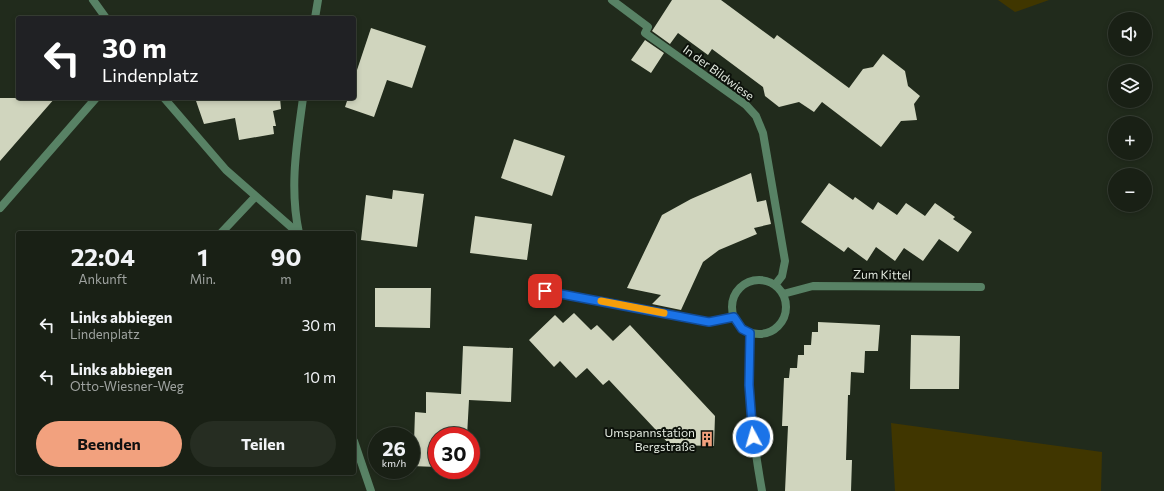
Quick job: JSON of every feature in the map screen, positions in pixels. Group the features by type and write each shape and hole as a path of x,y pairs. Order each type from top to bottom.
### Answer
{"street":[{"path":"93,0 105,16"},
{"path":"315,16 318,0"},
{"name":"In der Bildwiese","path":"612,0 648,27 645,33 746,105 756,116 763,133 785,261 782,276 775,285"},
{"path":"0,208 94,100"},
{"path":"166,100 209,152 255,197 296,231"},
{"path":"298,231 295,213 294,175 303,100"},
{"path":"223,231 255,197"},
{"path":"754,280 765,280 775,285 783,294 786,304 786,312 783,320 777,328 767,333 750,333 742,329 734,317 732,302 736,292 743,285 754,280"},
{"name":"Zum Kittel","path":"783,294 812,286 981,287"},
{"path":"545,291 709,322 734,317"},
{"path":"750,333 749,366 752,428 762,491"},
{"path":"356,448 370,491"}],"shaded area":[{"path":"998,0 1049,0 1015,12"},
{"path":"891,423 1102,452 1101,491 895,491"}],"building":[{"path":"672,0 721,0 774,39 777,35 849,88 863,69 873,67 883,54 905,71 908,86 920,96 914,104 917,120 901,121 881,147 822,102 814,112 799,102 779,107 765,96 763,87 712,49 708,55 678,33 670,44 652,31"},
{"path":"371,28 426,46 412,88 387,80 374,117 345,107 347,100 356,100 356,73"},
{"path":"645,40 664,53 651,73 631,60"},
{"path":"0,98 16,98 16,100 53,100 0,161"},
{"path":"196,100 280,100 281,109 273,111 276,126 273,126 274,134 239,140 235,118 204,124"},
{"path":"514,139 565,156 552,196 501,178"},
{"path":"751,173 757,202 766,200 771,224 754,228 757,234 719,250 703,262 681,310 652,304 661,295 627,288 662,215 691,199"},
{"path":"829,183 853,200 855,197 873,210 878,202 897,215 906,203 925,216 935,203 955,217 953,219 972,232 958,252 939,239 923,261 904,248 895,261 876,247 867,261 848,247 844,252 801,222"},
{"path":"393,190 424,194 417,247 361,240 366,195 392,199"},
{"path":"475,216 532,224 527,260 470,253"},
{"path":"375,288 431,288 430,328 375,327"},
{"path":"574,313 591,330 597,325 613,341 630,325 715,416 714,446 670,445 609,380 603,385 587,368 576,378 560,361 554,367 529,340 555,315 563,323"},
{"path":"818,322 880,325 878,351 865,351 864,373 851,372 850,395 848,395 846,460 852,460 851,491 785,491 788,426 782,426 784,378 789,378 790,368 797,368 798,355 804,355 804,345 811,345 812,332 818,332"},
{"path":"911,335 960,336 959,389 910,389"},
{"path":"463,346 513,348 511,402 469,400 468,427 428,427 428,467 420,466 420,427 415,427 415,412 426,413 426,392 461,394"}],"slow traffic":[{"path":"601,301 664,313"}],"place":[{"name":"Umspannstation Bergstraße","path":"707,439"}],"route":[{"path":"545,291 709,322 726,320 734,317 742,329 750,333 749,385 753,437"}]}
